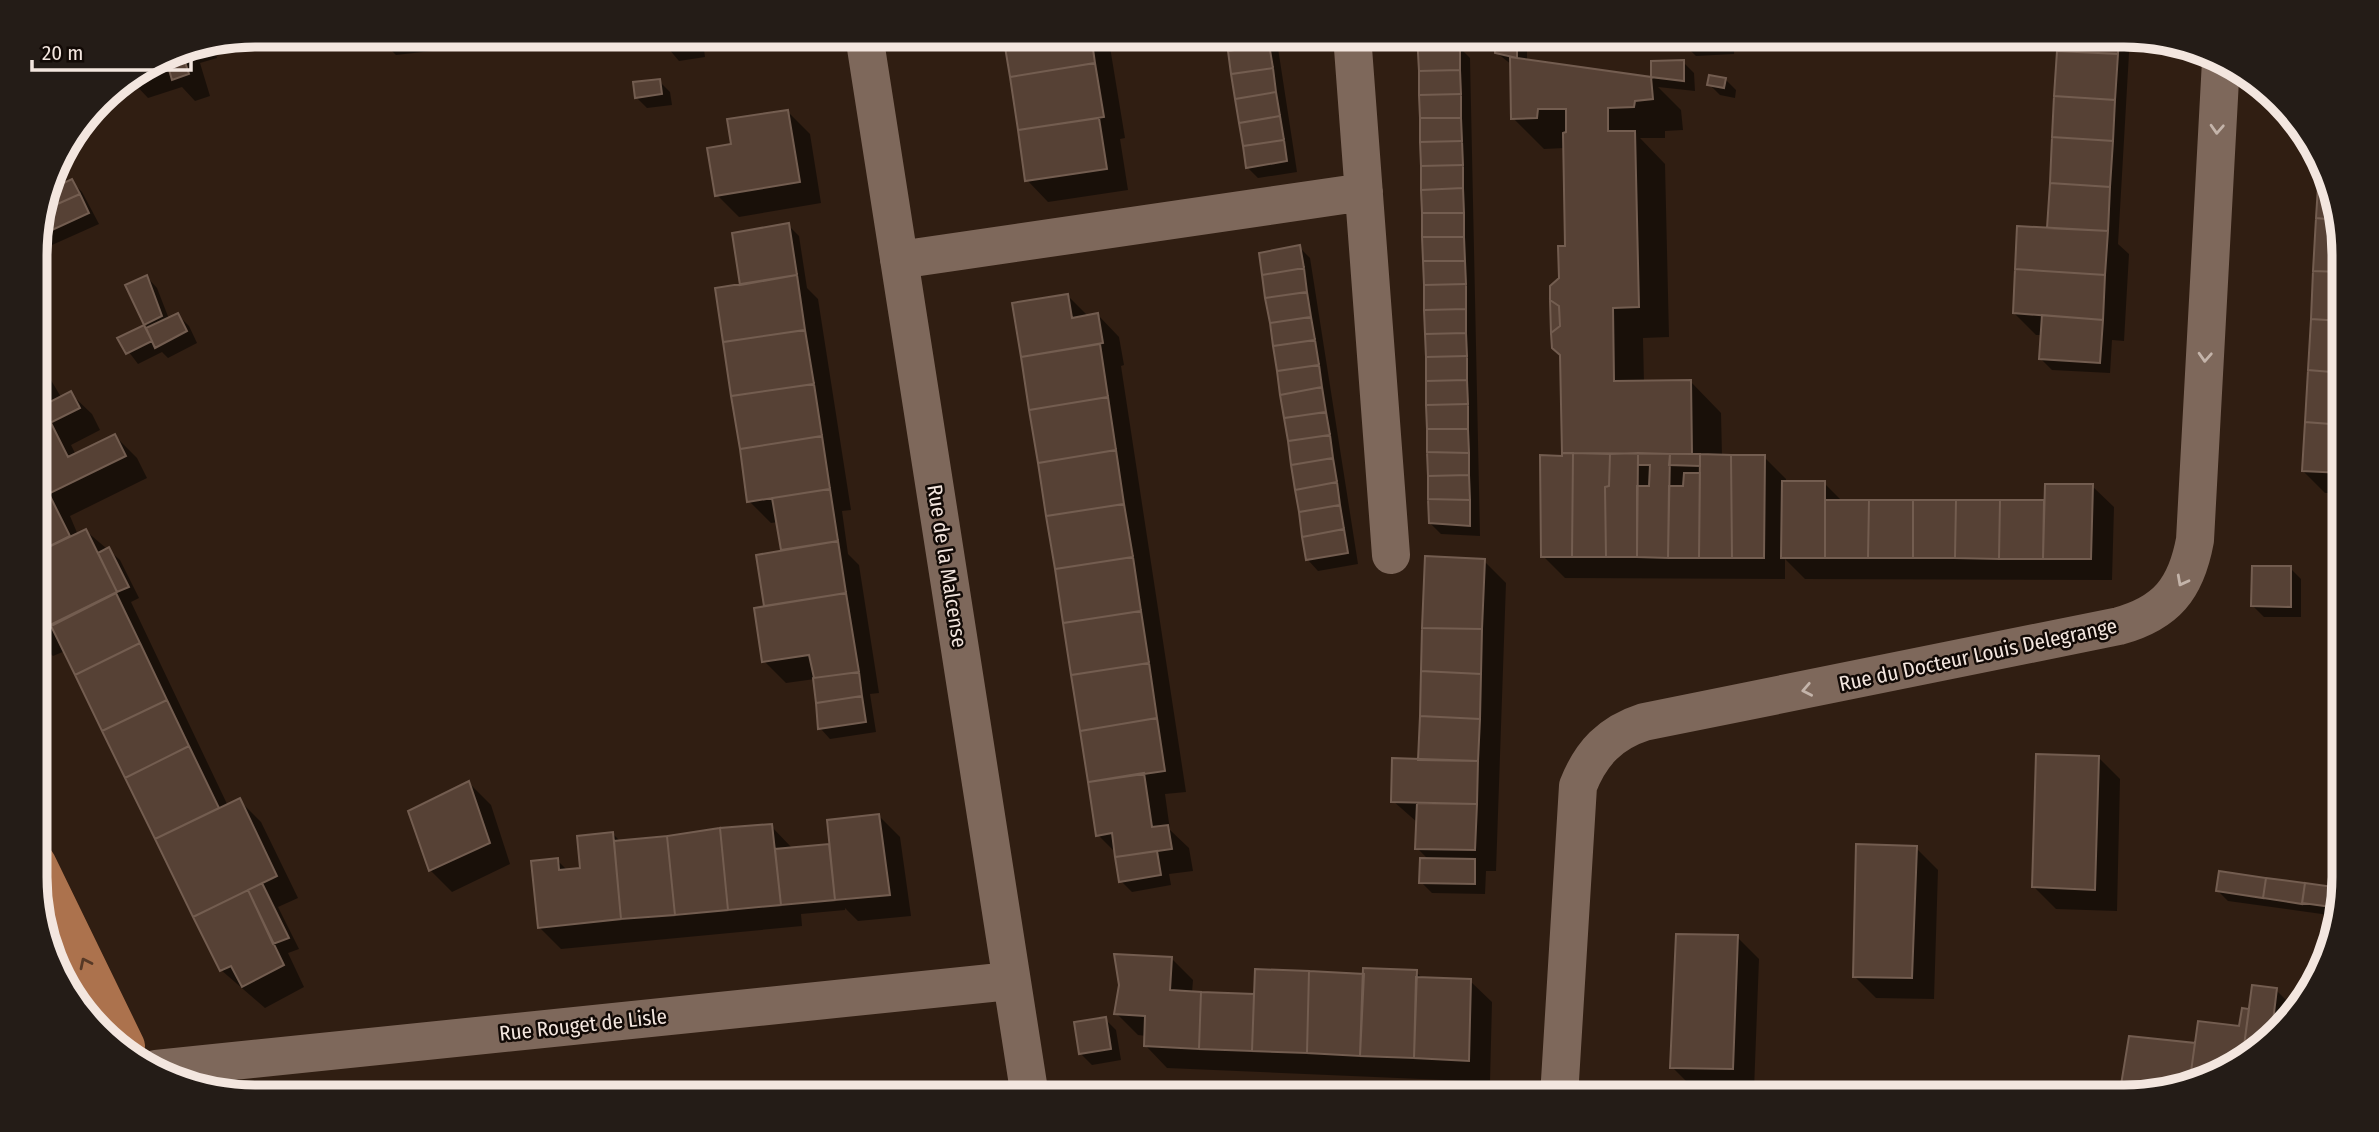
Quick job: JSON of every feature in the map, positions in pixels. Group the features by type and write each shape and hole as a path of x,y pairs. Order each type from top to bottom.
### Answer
{"main road":[{"path":"48,885 121,1036"}],"street":[{"path":"1353,47 1391,555"},
{"name":"Rue de la Malcense","path":"866,48 1028,1085"},
{"name":"Rue du Docteur Louis Delegrange","path":"1560,1084 1578,786 1597,751 1612,737 1644,722 2119,626 2140,620 2158,608 2175,594 2185,579 2195,540 2220,71"},
{"path":"898,260 1364,192"},
{"name":"Rue Rouget de Lisle","path":"172,1067 1010,981"}],"building":[{"path":"1227,47 1249,47 1228,51"},
{"path":"1270,47 1273,68 1231,74 1228,51"},
{"path":"1418,47 1460,47 1460,70 1419,71"},
{"path":"1495,47 1517,47 1517,58 1495,53"},
{"path":"2057,47 2118,47 2118,54 2057,51"},
{"path":"1005,48 1093,48 1095,63 1010,77"},
{"path":"2057,51 2118,54 2115,100 2054,96"},
{"path":"1510,57 1651,77 1653,99 1635,101 1634,107 1608,108 1608,131 1635,131 1639,307 1613,308 1614,381 1691,380 1692,454 1562,453 1560,355 1552,348 1551,333 1560,326 1559,306 1550,300 1550,286 1559,278 1558,246 1565,246 1563,133 1566,132 1566,109 1538,109 1537,118 1511,119"},
{"path":"184,59 189,74 172,80 168,66"},
{"path":"1684,60 1684,81 1651,77 1651,61"},
{"path":"1095,63 1104,117 1018,130 1010,77"},
{"path":"1273,68 1276,92 1235,99 1231,74"},
{"path":"1460,70 1461,94 1419,95 1419,71"},
{"path":"1709,75 1726,78 1724,88 1707,85"},
{"path":"660,79 662,94 635,98 633,82"},
{"path":"1276,92 1280,116 1239,123 1235,99"},
{"path":"1461,94 1461,118 1420,118 1419,95"},
{"path":"2054,96 2115,100 2113,141 2052,137"},
{"path":"788,110 800,182 715,196 707,148 731,144 727,119"},
{"path":"1280,116 1284,140 1243,146 1239,123"},
{"path":"1099,118 1107,169 1025,181 1018,130"},
{"path":"1420,118 1461,118 1462,141 1420,142"},
{"path":"2052,137 2113,141 2110,187 2050,183"},
{"path":"1284,140 1287,161 1246,168 1243,146"},
{"path":"1462,141 1463,165 1421,166 1420,142"},
{"path":"1463,165 1463,188 1421,190 1421,166"},
{"path":"72,179 80,194 53,206 60,185"},
{"path":"2318,182 2328,219 2316,218"},
{"path":"2050,183 2110,187 2108,231 2047,228"},
{"path":"1463,188 1464,213 1422,213 1421,190"},
{"path":"80,194 89,213 49,232 53,206"},
{"path":"1422,213 1464,213 1464,237 1422,237"},
{"path":"2316,218 2328,219 2332,272 2313,271"},
{"path":"789,223 797,275 740,285 732,233"},
{"path":"2017,226 2108,231 2105,275 2015,269"},
{"path":"1422,237 1464,237 1465,261 1423,261"},
{"path":"1300,245 1304,268 1262,275 1259,253"},
{"path":"1423,261 1465,261 1466,284 1424,285"},
{"path":"1304,268 1307,292 1265,298 1262,275"},
{"path":"2015,269 2105,275 2103,320 2013,313"},
{"path":"2313,271 2332,272 2332,320 2311,319"},
{"path":"147,275 162,316 144,325 125,285"},
{"path":"797,275 805,330 723,342 715,288"},
{"path":"1466,284 1466,309 1424,310 1424,285"},
{"path":"1307,292 1311,317 1270,323 1265,298"},
{"path":"1068,294 1072,318 1098,313 1103,343 1021,357 1012,303"},
{"path":"1550,300 1559,306 1560,326 1551,333"},
{"path":"1466,309 1466,333 1425,334 1424,310"},
{"path":"178,313 187,331 155,348 146,328"},
{"path":"2042,315 2103,320 2100,363 2039,359"},
{"path":"1311,317 1315,340 1273,346 1270,323"},
{"path":"2311,319 2332,320 2332,372 2308,370"},
{"path":"144,325 152,341 126,354 117,338"},
{"path":"805,330 814,384 731,396 723,342"},
{"path":"1466,333 1467,356 1426,357 1425,334"},
{"path":"1315,340 1319,365 1277,371 1273,346"},
{"path":"1100,344 1108,397 1029,410 1021,357"},
{"path":"1467,356 1467,380 1426,381 1426,357"},
{"path":"1319,365 1322,387 1280,395 1277,371"},
{"path":"2308,370 2332,372 2332,424 2305,422"},
{"path":"1467,380 1468,404 1426,405 1426,381"},
{"path":"814,384 822,436 740,449 731,396"},
{"path":"1322,387 1326,412 1284,418 1280,395"},
{"path":"71,391 80,408 48,424 48,403"},
{"path":"1108,397 1116,450 1038,463 1029,410"},
{"path":"1468,404 1468,429 1427,429 1426,405"},
{"path":"1326,412 1330,435 1288,441 1284,418"},
{"path":"2305,422 2332,424 2332,472 2302,471"},
{"path":"51,423 68,457 115,434 126,456 48,494 48,425"},
{"path":"1427,429 1468,429 1469,453 1427,452"},
{"path":"1330,435 1333,458 1291,465 1288,441"},
{"path":"822,436 830,489 747,502 740,449"},
{"path":"1116,450 1124,504 1046,516 1038,463"},
{"path":"1427,452 1469,453 1469,475 1428,476"},
{"path":"1562,453 1573,453 1572,557 1541,557 1540,455 1562,456"},
{"path":"1573,453 1610,454 1609,486 1605,487 1606,557 1572,557"},
{"path":"1638,453 1637,557 1606,557 1605,487 1609,486 1610,454"},
{"path":"1638,453 1670,454 1668,558 1637,557 1637,486 1649,486 1650,465 1638,465"},
{"path":"1670,454 1700,454 1700,466 1669,465"},
{"path":"1700,454 1731,455 1732,558 1699,558"},
{"path":"1731,455 1765,455 1764,558 1732,558"},
{"path":"1333,458 1337,482 1295,490 1291,465"},
{"path":"1684,473 1700,473 1699,558 1668,558 1669,486 1683,486"},
{"path":"1469,475 1470,500 1428,499 1428,476"},
{"path":"1782,481 1825,481 1825,558 1781,558"},
{"path":"1337,482 1340,505 1299,512 1295,490"},
{"path":"2045,484 2093,484 2091,559 2043,559"},
{"path":"830,489 838,541 781,550 772,498"},
{"path":"48,495 70,536 48,547"},
{"path":"1428,499 1470,500 1470,526 1429,523"},
{"path":"1825,500 1869,500 1868,558 1825,558"},
{"path":"1869,500 1913,500 1913,558 1868,558"},
{"path":"1913,500 1956,500 1955,558 1913,558"},
{"path":"1956,500 2000,500 1999,559 1955,558"},
{"path":"2000,500 2044,500 2043,559 1999,559"},
{"path":"1124,504 1133,557 1055,569 1046,516"},
{"path":"1340,505 1344,529 1302,537 1299,512"},
{"path":"86,529 117,592 47,626 48,547"},
{"path":"1344,529 1348,553 1306,560 1302,537"},
{"path":"838,541 846,593 764,606 756,555"},
{"path":"109,547 129,587 117,592 98,553"},
{"path":"1425,556 1485,559 1482,629 1422,628"},
{"path":"1133,557 1141,611 1063,623 1055,569"},
{"path":"2252,566 2291,566 2291,607 2251,606"},
{"path":"116,593 140,643 75,675 51,626"},
{"path":"846,593 859,672 814,678 809,655 762,662 754,608"},
{"path":"1141,611 1149,663 1071,675 1063,623"},
{"path":"1422,628 1482,629 1481,674 1421,671"},
{"path":"140,643 167,700 102,731 75,675"},
{"path":"1149,663 1157,718 1080,731 1071,675"},
{"path":"1421,671 1481,674 1480,719 1420,716"},
{"path":"859,672 862,696 816,703 813,678"},
{"path":"862,696 866,722 818,729 816,703"},
{"path":"167,700 189,746 125,778 102,731"},
{"path":"1420,716 1480,719 1478,761 1418,760"},
{"path":"1157,718 1165,771 1088,782 1080,731"},
{"path":"189,746 219,808 155,839 125,778"},
{"path":"2036,754 2099,756 2095,890 2032,887"},
{"path":"1392,758 1478,761 1477,804 1391,802"},
{"path":"1144,773 1152,827 1168,825 1172,849 1115,857 1112,833 1096,836 1088,782"},
{"path":"469,781 490,843 429,871 408,811"},
{"path":"240,798 277,876 193,917 155,839"},
{"path":"1417,803 1477,804 1475,850 1415,849"},
{"path":"879,814 890,895 835,900 827,820"},
{"path":"772,824 781,905 728,910 720,828"},
{"path":"720,828 728,910 675,915 667,836"},
{"path":"613,832 621,919 538,928 531,861 558,858 559,870 580,868 577,836"},
{"path":"667,836 675,915 621,919 614,841"},
{"path":"829,844 835,900 781,905 775,849"},
{"path":"1856,844 1917,846 1912,978 1853,977"},
{"path":"1157,851 1161,875 1119,882 1115,857"},
{"path":"1420,858 1475,859 1475,884 1419,883"},
{"path":"2219,871 2266,878 2263,898 2216,891"},
{"path":"2266,878 2305,883 2302,904 2263,898"},
{"path":"262,883 289,938 273,944 248,890"},
{"path":"2305,883 2331,887 2330,907 2302,903"},
{"path":"248,890 284,965 242,987 231,966 220,971 193,917"},
{"path":"1676,934 1738,935 1733,1069 1670,1068"},
{"path":"1114,954 1172,957 1170,990 1201,992 1199,1049 1144,1046 1145,1016 1114,1014 1119,985"},
{"path":"1363,968 1417,970 1414,1058 1360,1056"},
{"path":"1255,969 1309,971 1307,1053 1252,1051"},
{"path":"1309,971 1364,974 1360,1056 1307,1053"},
{"path":"1416,977 1471,979 1469,1061 1414,1058"},
{"path":"2252,985 2277,988 2273,1022 2244,1047"},
{"path":"1201,992 1254,994 1252,1051 1199,1049"},
{"path":"2242,1008 2249,1009 2244,1047 2191,1074 2198,1021 2239,1026"},
{"path":"1106,1017 1111,1049 1079,1054 1074,1022"},
{"path":"2129,1036 2195,1043 2191,1074 2165,1081 2121,1084"}]}
